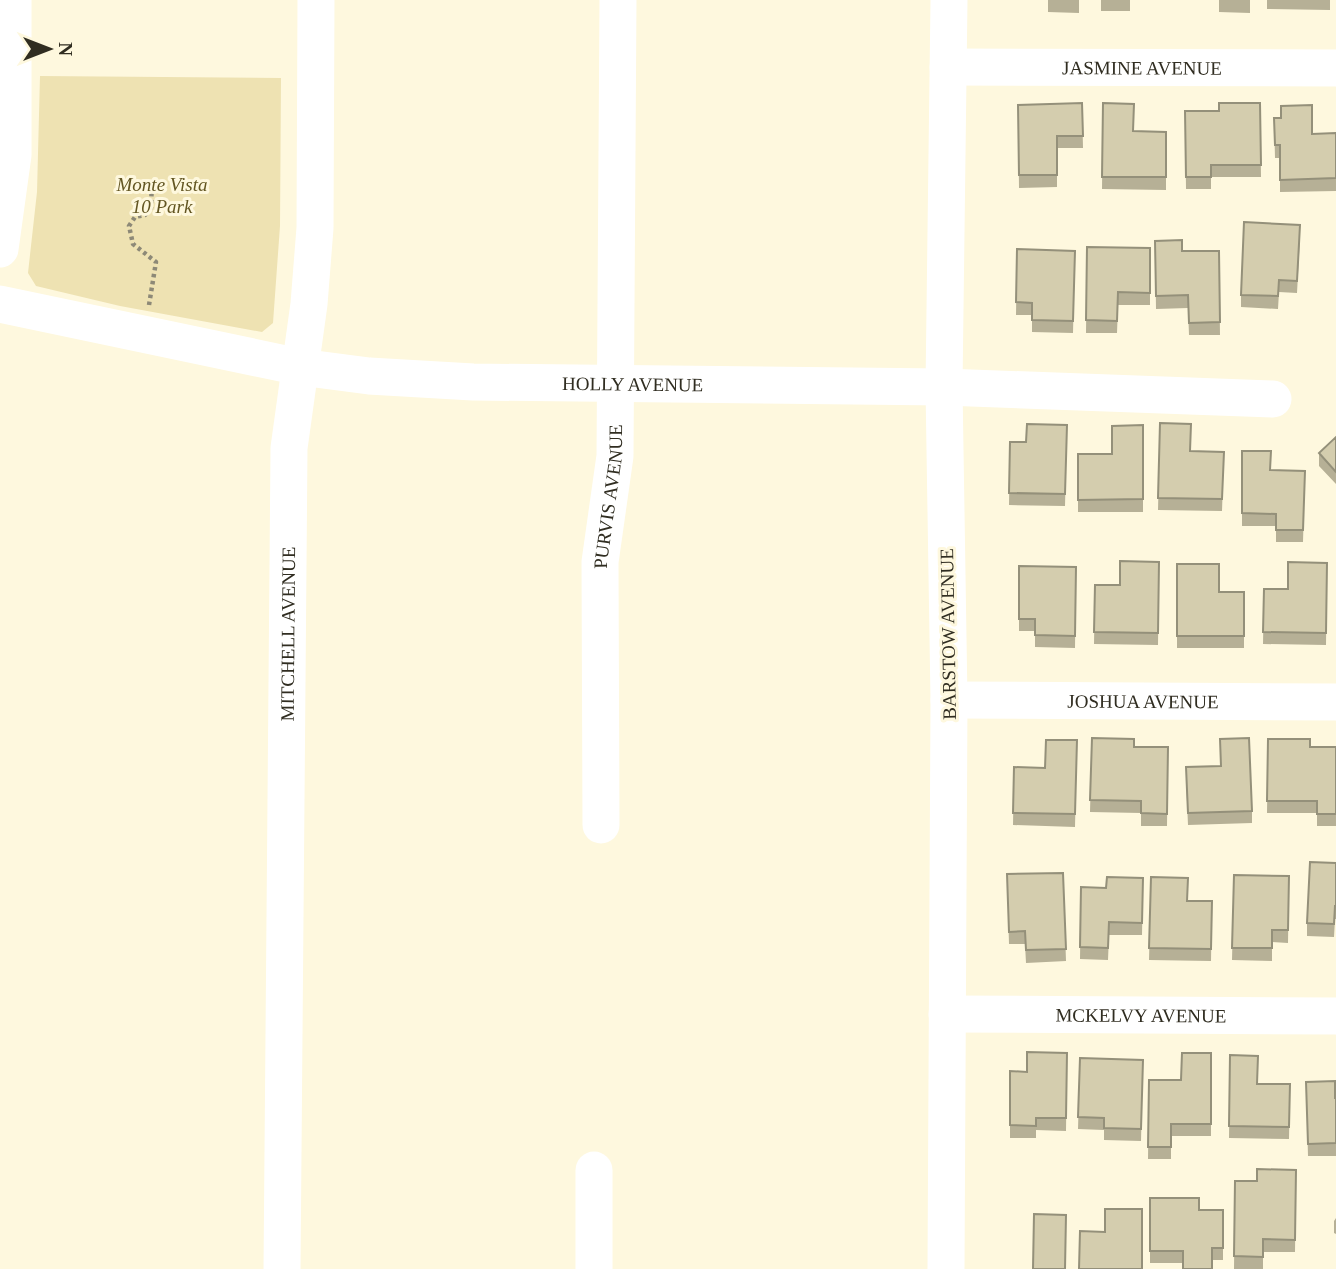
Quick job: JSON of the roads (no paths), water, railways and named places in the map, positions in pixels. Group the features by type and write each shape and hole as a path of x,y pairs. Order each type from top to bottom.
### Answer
{"street":[{"path":"0,249 13,155 13,0"},
{"name":"MITCHELL AVENUE","path":"282,1269 289,448 309,304 315,228 316,0"},
{"name":"PURVIS AVENUE","path":"601,825 600,562 615,456 618,0"},
{"name":"BARSTOW AVENUE","path":"946,1269 949,700 944,387 949,0"},
{"name":"JASMINE AVENUE","path":"948,67 1336,68"},
{"name":"HOLLY AVENUE","path":"0,304 300,367 369,376 473,382 944,387 1273,399"},
{"name":"JOSHUA AVENUE","path":"949,700 1336,702"},
{"name":"MCKELVY AVENUE","path":"947,1014 1336,1016"},
{"path":"594,1170 594,1269"}],"park label":[{"name":"Monte Vista 10 Park","path":"162,195"}]}
